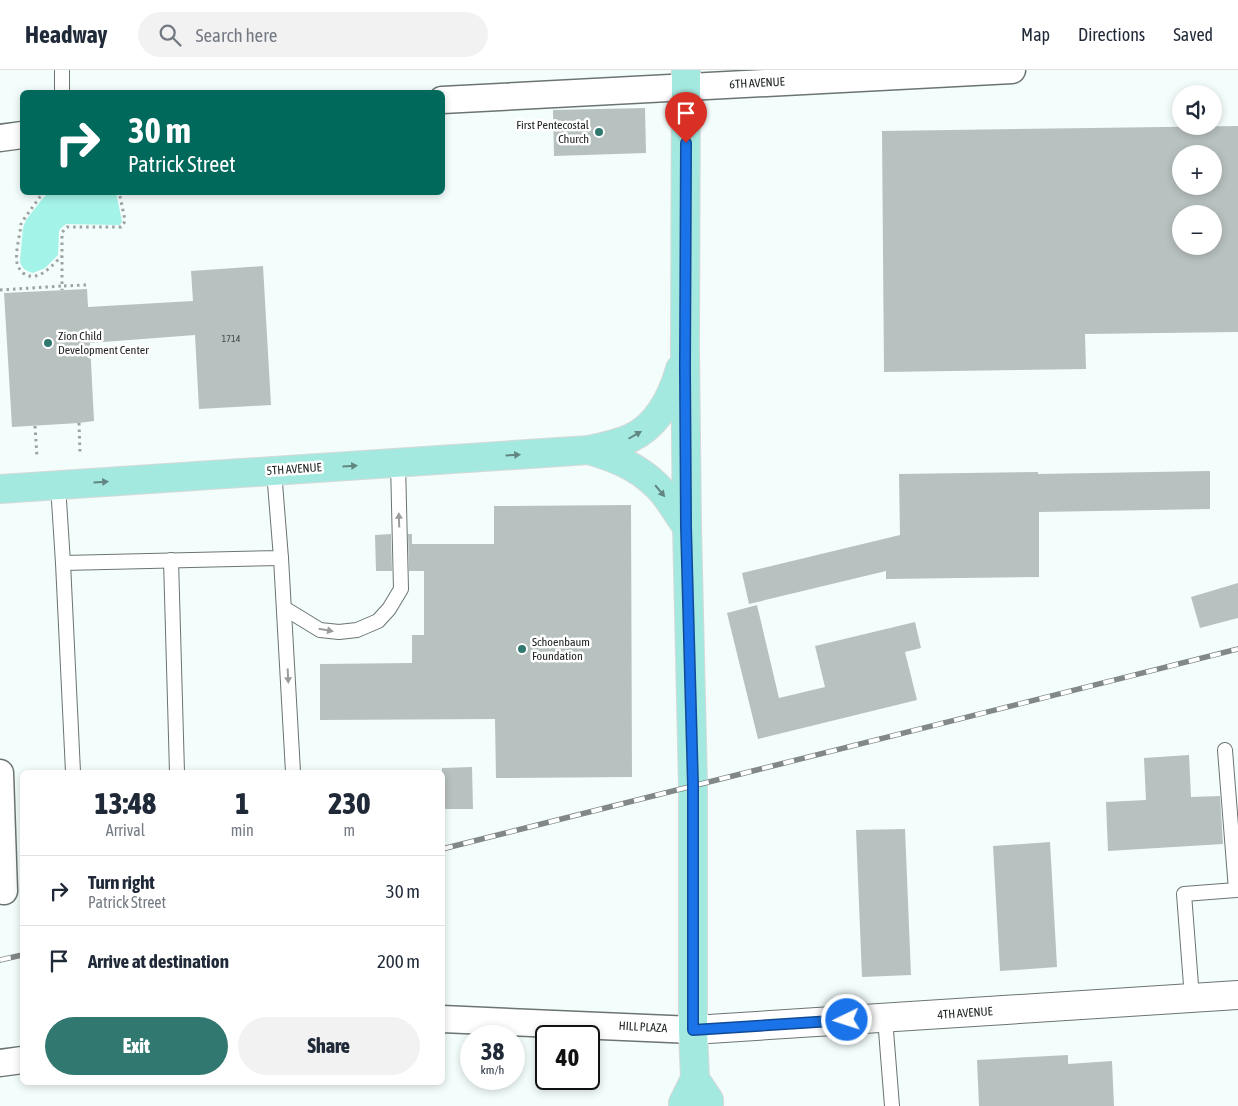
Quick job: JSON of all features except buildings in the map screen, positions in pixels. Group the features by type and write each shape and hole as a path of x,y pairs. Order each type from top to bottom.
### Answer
{"main road":[{"path":"686,79 686,527 693,786 693,1030 696,1079 709,1100 709,1106"},
{"path":"589,450 626,440 648,427 663,409 670,396 679,373 685,348"},
{"path":"589,450 618,459 637,470 658,486 686,527"},
{"name":"5TH AVENUE","path":"0,489 589,450"},
{"path":"683,1106 696,1079"}],"street":[{"name":"6TH AVENUE","path":"445,100 686,79 1012,70"},
{"path":"0,138 20,135"},
{"path":"0,772 4,891"},
{"name":"4TH AVENUE","path":"693,1030 1238,995"},
{"name":"HILL PLAZA","path":"445,1019 693,1030"},
{"path":"0,1063 20,1060"}],"lane":[{"path":"62,70 62,90"},
{"path":"284,608 320,630 339,632 357,630 378,621 389,609 402,589 398,463"},
{"path":"274,471 294,770"},
{"path":"58,485 73,770"},
{"path":"63,563 281,558"},
{"path":"171,560 177,770"},
{"path":"1192,998 1184,894 1236,890 1225,750"},
{"path":"885,1018 892,1106"}],"path":[{"path":"42,195 22,224 17,264 24,274 35,277 46,271 62,255"},
{"path":"62,288 62,233 67,227 118,228 122,226 124,219 120,195"},
{"path":"0,290 62,288 86,285"},
{"path":"79,423 80,455"},
{"path":"35,426 37,457"}],"shaded area":[{"path":"46,195 116,195 122,221 120,225 66,224 59,231 58,255 45,268 33,273 21,266 23,228 26,220"}],"railway":[{"path":"445,848 1238,649"},
{"path":"0,960 20,955"}],"place":[{"name":"First Pentecostal Church","path":"599,132"},
{"name":"Zion Child Development Center","path":"48,343"},
{"name":"Schoenbaum Foundation","path":"522,649"}],"route":[{"path":"686,143 686,527 693,786 693,1030 847,1020"}]}
